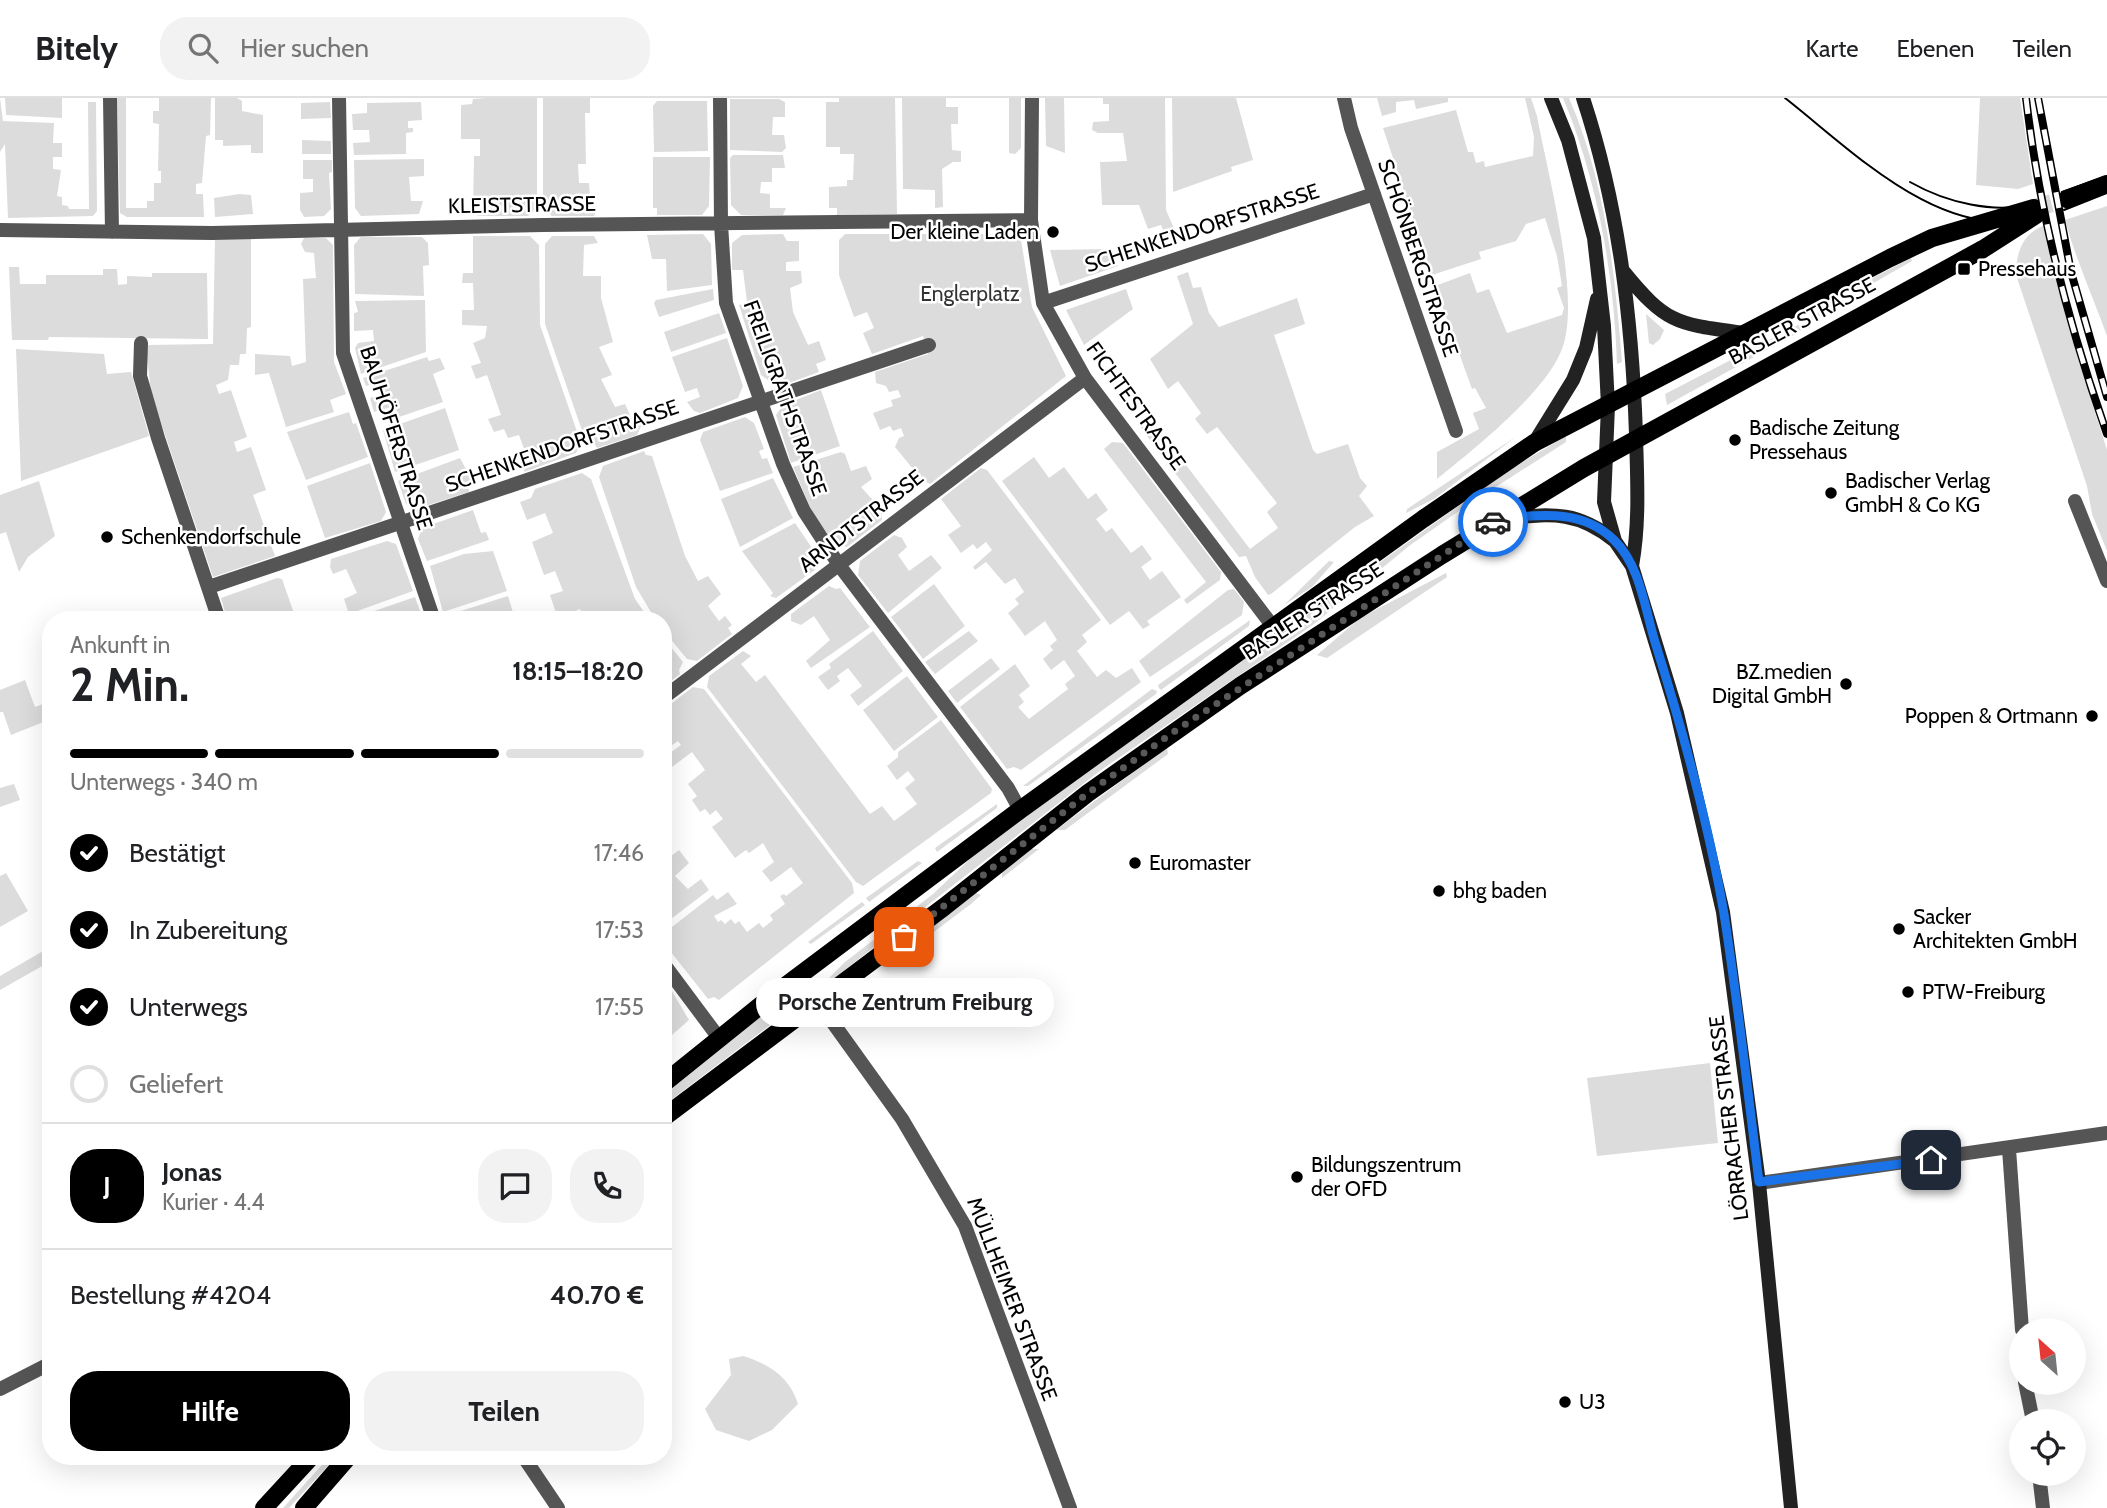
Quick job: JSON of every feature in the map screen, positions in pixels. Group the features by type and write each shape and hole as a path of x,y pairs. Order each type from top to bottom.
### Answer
{"main road":[{"path":"2067,198 2107,184"},
{"name":"BASLER STRASSE","path":"672,1077 1020,810 1534,443 1932,238 2035,212 1983,249 1636,438 1499,519 1175,731 1088,793 672,1111"},
{"path":"264,1508 304,1465"},
{"path":"304,1508 341,1465"}],"street":[{"path":"110,98 112,232"},
{"name":"BAUHÖFERSTRASSE","path":"339,98 343,353 431,611"},
{"name":"FREILIGRATHSTRASSE","path":"720,98 721,224 726,303 783,464 804,511 839,565 1008,788 1020,810"},
{"name":"FICHTESTRASSE","path":"1031,98 1031,220 1044,303 1085,378 1273,628"},
{"name":"SCHÖNBERGSTRASSE","path":"1344,98 1374,194 1456,431"},
{"name":"LÖRRACHER STRASSE","path":"1551,98 1583,190 1594,238 1600,284 1608,406 1604,502 1615,541 1632,566 1677,713 1723,912 1759,1182 1791,1508"},
{"name":"LÖRRACHER STRASSE","path":"1583,98 1609,193 1623,271 1634,392 1639,531 1632,566"},
{"name":"SCHENKENDORFSTRASSE","path":"1044,303 1374,194"},
{"name":"KLEISTSTRASSE","path":"7,230 340,232 543,225 1031,220"},
{"path":"1623,271 1655,308 1671,320 1744,333"},
{"path":"1534,443 1573,380 1586,348 1600,284"},
{"path":"141,343 140,376 216,611"},
{"name":"SCHENKENDORFSTRASSE","path":"209,587 929,345"},
{"name":"ARNDTSTRASSE","path":"672,691 1085,378"},
{"path":"2075,501 2107,580"},
{"path":"1499,519 1549,514 1578,518 1597,526 1615,541"},
{"path":"672,975 719,1038"},
{"name":"MÜLLHEIMER STRASSE","path":"800,977 902,1119 965,1226 1070,1508"},
{"path":"1759,1182 2107,1133"},
{"path":"2008,1149 2021,1318"},
{"path":"0,1389 42,1368"},
{"path":"529,1465 558,1508"},
{"path":"2040,1486 2043,1508"}],"green space":[{"path":"0,98 3,121 54,123 53,143 62,143 62,157 53,157 53,169 61,170 57,196 62,197 62,205 68,206 69,209 89,209 88,102 96,102 97,211 93,216 8,218 5,144 0,152"},
{"path":"5,98 62,98 62,118 6,115"},
{"path":"117,98 126,98 126,208 147,208 147,201 154,201 154,183 161,183 161,171 158,171 159,124 153,123 153,111 159,111 159,98 211,98 210,135 206,136 202,183 196,184 196,194 203,194 204,217 127,217 120,213"},
{"path":"215,98 237,98 242,101 242,111 263,115 263,153 251,153 251,145 223,146 223,140 215,140"},
{"path":"537,98 537,208 528,216 477,216 473,211 474,156 480,156 480,139 461,139 461,105 472,104 473,99"},
{"path":"543,98 590,98 590,113 585,113 586,164 578,164 579,183 589,183 591,208 598,208 594,216 552,216 543,209"},
{"path":"839,98 895,98 897,214 837,215 837,208 829,208 829,187 847,186 847,180 853,180 854,154 840,154 840,147 826,147 826,102 839,102"},
{"path":"902,98 946,98 946,107 958,107 958,124 951,124 952,150 961,151 961,162 953,162 942,169 943,207 935,208 935,190 903,189"},
{"path":"1009,98 1021,98 1021,148 1015,154 1009,153"},
{"path":"1045,98 1064,98 1065,153 1046,146"},
{"path":"1103,98 1165,98 1166,210 1179,240 1169,244 1161,225 1148,229 1139,205 1102,205 1100,162 1127,161 1123,133 1098,133 1092,130 1093,122 1109,121 1109,104 1103,104"},
{"path":"1172,98 1236,98 1253,160 1231,167 1232,171 1173,192"},
{"path":"1377,98 1448,98 1448,102 1416,109 1414,100 1396,102 1396,112 1382,116"},
{"path":"1525,98 1531,98 1537,116 1560,231 1568,293 1568,320 1564,343 1557,361 1528,398 1490,435 1437,479 1437,452 1479,429 1473,413 1486,408 1475,388 1472,389 1435,286 1470,273 1477,293 1489,289 1507,333 1562,315 1564,308 1557,288 1562,286 1557,256 1545,218 1526,224 1516,241 1479,252 1481,259 1432,275 1383,128 1456,110 1468,152 1473,152 1476,163 1484,161 1485,167 1533,156 1534,137"},
{"path":"1563,98 1569,98 1581,129 1600,194 1616,295 1622,362 1617,364 1612,296 1602,229 1586,162"},
{"path":"1980,98 2020,98 2033,184 2018,189 1976,185"},
{"path":"730,99 779,99 785,102 785,117 773,117 772,135 784,135 786,148 782,152 730,150"},
{"path":"657,101 707,101 708,151 654,152 653,106"},
{"path":"330,102 331,118 301,119 301,103"},
{"path":"421,102 422,120 408,121 408,128 413,128 413,132 406,133 406,154 354,155 353,143 370,142 369,130 353,130 352,114 367,113 367,103"},
{"path":"302,140 331,141 331,154 302,154"},
{"path":"733,155 783,155 785,168 772,168 772,182 761,182 760,193 770,194 770,208 786,208 783,215 741,215 731,205 730,158"},
{"path":"653,157 710,157 709,206 702,215 657,215 657,208 653,208"},
{"path":"424,159 424,176 409,177 411,201 423,201 419,214 361,216 355,208 354,160"},
{"path":"303,160 332,160 332,172 329,173 331,209 324,216 304,217 300,210 300,193 313,192 313,179 303,179"},
{"path":"251,195 253,214 215,217 214,198"},
{"path":"2107,206 2107,336 2065,220"},
{"path":"2043,226 2072,339 2107,450 2107,551 2092,514 2087,486 2016,275 2017,260 2025,239"},
{"path":"703,234 711,244 712,285 667,291 666,259 652,259 647,235"},
{"path":"783,234 787,241 799,241 799,261 786,262 786,271 801,271 802,283 790,288 793,312 808,345 819,341 826,360 816,364 819,372 778,387 761,375 739,305 747,302 743,270 732,270 732,243 742,235"},
{"name":"Englerplatz","path":"845,234 1020,234 1032,307 1066,376 930,484 922,480 895,447 899,438 904,436 901,428 893,431 890,426 880,430 873,413 893,406 891,400 901,397 898,390 889,392 886,386 876,383 875,372 928,354 923,336 872,354 863,333 874,328 867,312 854,317 839,275 839,240"},
{"path":"473,236 530,236 539,245 540,325 581,443 576,453 524,472 527,457 519,435 508,438 504,429 494,432 488,419 501,415 487,375 476,379 471,366 481,363 473,343 485,338 487,326 462,325 462,310 474,310 473,283 462,283 463,273 473,273"},
{"path":"552,236 594,236 598,243 584,245 583,276 601,276 601,298 613,342 599,347 612,375 601,379 615,407 625,404 633,422 639,420 641,426 637,435 597,448 594,443 586,442 545,324 545,244"},
{"path":"361,237 422,237 428,243 429,265 423,266 424,296 355,294 354,245"},
{"path":"304,238 326,238 333,245 334,362 346,394 330,400 334,412 286,427 269,373 255,375 255,354 290,356 292,366 306,362 303,279 316,278 314,253 305,252 301,244"},
{"path":"215,239 251,239 251,327 247,328 246,354 240,354 239,365 230,365 228,380 216,385 219,394 231,390 247,437 234,442 237,452 251,447 266,490 253,495 275,556 213,577 151,393 146,345 213,344"},
{"path":"1111,249 1118,266 1060,286 1050,250"},
{"path":"1911,258 1912,261 1828,309 1796,334 1667,405 1665,394 1804,322 1861,284"},
{"path":"9,267 19,267 20,284 46,284 46,275 103,275 103,269 117,269 118,285 127,284 127,276 207,273 208,339 49,337 48,340 12,340"},
{"path":"1188,272 1193,288 1201,287 1209,313 1219,327 1297,298 1305,324 1274,335 1313,450 1317,454 1348,444 1360,478 1367,486 1359,496 1374,516 1355,527 1268,595 1255,577 1246,556 1239,557 1141,428 1148,415 1250,549 1278,528 1267,512 1277,503 1217,427 1207,434 1195,419 1201,413 1178,381 1168,389 1150,359 1193,324 1177,276"},
{"path":"713,289 714,300 659,317 654,303 656,300"},
{"path":"1126,289 1133,309 1084,345 1066,310"},
{"path":"425,300 426,352 361,374 355,348 358,343 374,341 373,330 354,331 354,313 358,312 355,301"},
{"path":"719,313 726,333 671,352 664,332"},
{"path":"1646,314 1664,330 1653,345 1649,343"},
{"path":"727,338 743,386 738,398 700,413 694,411 687,402 700,397 697,388 685,392 672,357"},
{"path":"16,349 104,354 107,374 131,372 149,436 21,481"},
{"path":"427,357 429,361 440,358 445,369 433,374 443,402 399,417 395,406 374,412 370,398 381,394 378,383 366,386 363,378"},
{"path":"821,390 840,446 791,463 776,415 783,405"},
{"path":"445,408 459,450 395,472 383,430"},
{"path":"349,412 353,424 356,423 368,457 306,480 287,432"},
{"path":"745,417 754,423 764,449 759,451 762,459 767,458 773,473 720,491 700,440 703,432"},
{"path":"1517,436 1434,499 1406,513 1407,509"},
{"path":"1566,436 1566,442 1409,546 1314,624 1101,770 833,979 829,978 845,962 933,894 972,857 1043,804 1503,474"},
{"path":"1112,442 1123,443 1221,572 1220,580 1187,604 1184,600 1206,582 1104,449"},
{"path":"644,451 646,455 652,456 685,556 698,581 708,576 721,594 708,606 719,621 725,616 732,625 728,628 732,634 697,661 687,659 672,641 672,611 650,611 636,587 599,477 603,466"},
{"path":"841,452 845,454 851,471 866,466 872,479 861,487 882,510 882,520 847,547 836,545 814,516 793,467"},
{"path":"1034,457 1049,478 1064,467 1088,499 1096,493 1108,510 1096,519 1106,532 1112,528 1131,553 1142,545 1152,559 1141,567 1150,580 1162,571 1181,597 1147,621 1150,625 1143,629 1129,611 1110,625 1002,481"},
{"path":"460,458 473,482 468,484 469,492 416,509 406,504 398,481"},
{"path":"370,463 386,512 381,521 325,538 307,486"},
{"path":"981,468 987,470 1101,620 1082,635 1087,642 1077,651 1097,677 1106,670 1116,678 1132,668 1141,682 1021,770 1014,767 1007,769 960,707 1015,664 1030,686 1019,695 1024,702 1018,707 1029,719 1068,689 1065,684 1075,676 1064,660 1051,670 1043,659 1053,650 1050,646 1057,640 1045,621 1025,636 1008,613 1019,604 1015,599 1024,592 1015,578 1005,584 986,562 975,570 973,567 992,550 986,542 977,549 973,544 961,553 948,535 961,526 941,499"},
{"path":"582,473 591,479 635,599 643,611 555,611 550,595 563,591 555,571 544,575 532,542 553,533 545,513 527,520 520,502 531,498 535,489"},
{"path":"773,478 793,518 740,547 721,499"},
{"path":"39,481 55,536 28,557 19,572 6,532 0,534 0,495"},
{"path":"473,510 481,533 486,532 489,540 427,561 418,539 422,528"},
{"path":"795,523 818,557 815,561 816,569 776,598 770,596 773,593 742,551"},
{"path":"894,535 902,538 907,547 898,555 909,571 931,555 942,568 888,613 858,575 860,561"},
{"path":"387,541 396,544 413,591 357,611 348,611 344,599 357,593 346,569 333,574 331,559"},
{"path":"493,551 507,591 443,611 430,566 464,554"},
{"path":"1329,561 1334,562 1312,587 1284,605"},
{"path":"1446,573 1447,577 1327,658 1317,655 1360,618"},
{"path":"277,578 282,579 293,611 225,611 221,598"},
{"path":"934,584 965,626 923,659 891,617"},
{"path":"829,586 840,588 870,627 811,668 806,661 830,640 814,616 801,625 791,621 791,614"},
{"path":"1234,589 1244,602 1242,615 1150,677 1139,661 1228,590"},
{"path":"508,596 513,611 461,611"},
{"path":"415,597 420,611 374,611"},
{"path":"1250,620 1249,626 1161,690 1159,688 1158,685"},
{"path":"873,631 903,671 858,706 850,695 862,686 848,668 837,676 840,681 828,690 818,677 831,668 829,664"},
{"path":"969,631 978,641 935,674 925,662"},
{"path":"672,648 683,662 680,674 672,680"},
{"path":"743,651 751,656 741,664 756,682 765,675 870,814 882,806 894,821 917,804 905,788 915,780 908,771 897,780 887,766 898,757 898,752 941,720 992,789 991,793 863,886 856,882 707,687 709,676"},
{"path":"991,658 1000,669 957,703 948,691"},
{"path":"907,676 938,717 894,751 863,710"},
{"path":"25,680 35,707 42,704 42,723 11,735 3,712 0,712 0,690"},
{"path":"693,687 704,689 852,883 854,893 719,1000 714,997 708,999 672,953 672,927 713,895 717,900 728,892 737,904 714,916 718,922 721,920 725,924 731,919 735,924 739,921 747,932 759,923 763,928 773,920 770,915 785,904 780,896 786,896 803,883 791,867 771,882 762,871 774,862 763,843 749,853 746,850 735,858 712,827 723,819 716,810 710,815 705,809 700,812 692,800 697,796 688,784 705,770 692,752 672,767 672,752 681,745 678,741 672,745 672,703"},
{"path":"1152,689 1157,691 1156,694 1028,786 1023,786"},
{"path":"1167,747 1168,754 1065,830 1056,830"},
{"path":"14,784 20,800 0,807 0,788"},
{"path":"997,804 997,808 937,852 935,848"},
{"path":"1031,849 1039,849 1002,878 1002,872"},
{"path":"679,850 689,863 675,876 688,889 701,879 709,890 672,918 672,855"},
{"path":"918,861 922,863 869,902 866,898"},
{"path":"6,873 28,911 0,927 0,876"},
{"path":"976,893 981,895 887,967 888,961"},
{"path":"862,902 865,905 811,944 808,942"},
{"path":"42,952 42,966 0,990 0,976"},
{"path":"672,991 689,1020 672,1035"},
{"path":"775,1005 783,1015 672,1099 672,1089"},
{"path":"1710,1063 1718,1143 1597,1156 1587,1078"},
{"path":"743,1356 778,1373 790,1387 798,1404 772,1430 749,1441 716,1430 705,1409 731,1375 729,1359"},
{"path":"322,1465 329,1465 289,1508 283,1508"}],"tunnel":[{"path":"2034,208 2067,199"}],"tram line":[{"path":"1785,98 1870,166 1901,188 1934,206 1968,218 2003,222 2039,217"},
{"path":"2062,192 2107,176"},
{"path":"1910,182 1954,201 1987,207 2004,208 2036,203"},
{"path":"2064,210 2107,193"}],"railway":[{"path":"2026,98 2039,183 2057,268 2080,352 2107,434"},
{"path":"2038,98 2071,272 2107,397"}],"way so far":[{"path":"904,937 1088,793 1175,731 1493,522"}],"place":[{"name":"Der kleine Laden","path":"1053,232"},
{"name":"Pressehaus","path":"1964,269"},
{"name":"Badische Zeitung Pressehaus","path":"1735,440"},
{"name":"Badischer Verlag GmbH & Co KG","path":"1831,493"},
{"name":"Schenkendorfschule","path":"107,537"},
{"name":"BZ.medien Digital GmbH","path":"1846,684"},
{"name":"Poppen & Ortmann","path":"2092,716"},
{"name":"Euromaster","path":"1135,863"},
{"name":"bhg baden","path":"1439,891"},
{"name":"Sacker Architekten GmbH","path":"1899,929"},
{"name":"Porsche Zentrum Freiburg","path":"904,937"},
{"name":"PTW-Freiburg","path":"1908,992"},
{"name":"Bildungszentrum der OFD","path":"1297,1177"},
{"name":"U3","path":"1565,1402"}],"route":[{"path":"1493,522 1499,519 1549,514 1578,518 1597,526 1615,541 1632,566 1677,713 1723,912 1759,1182 1931,1160"}]}
